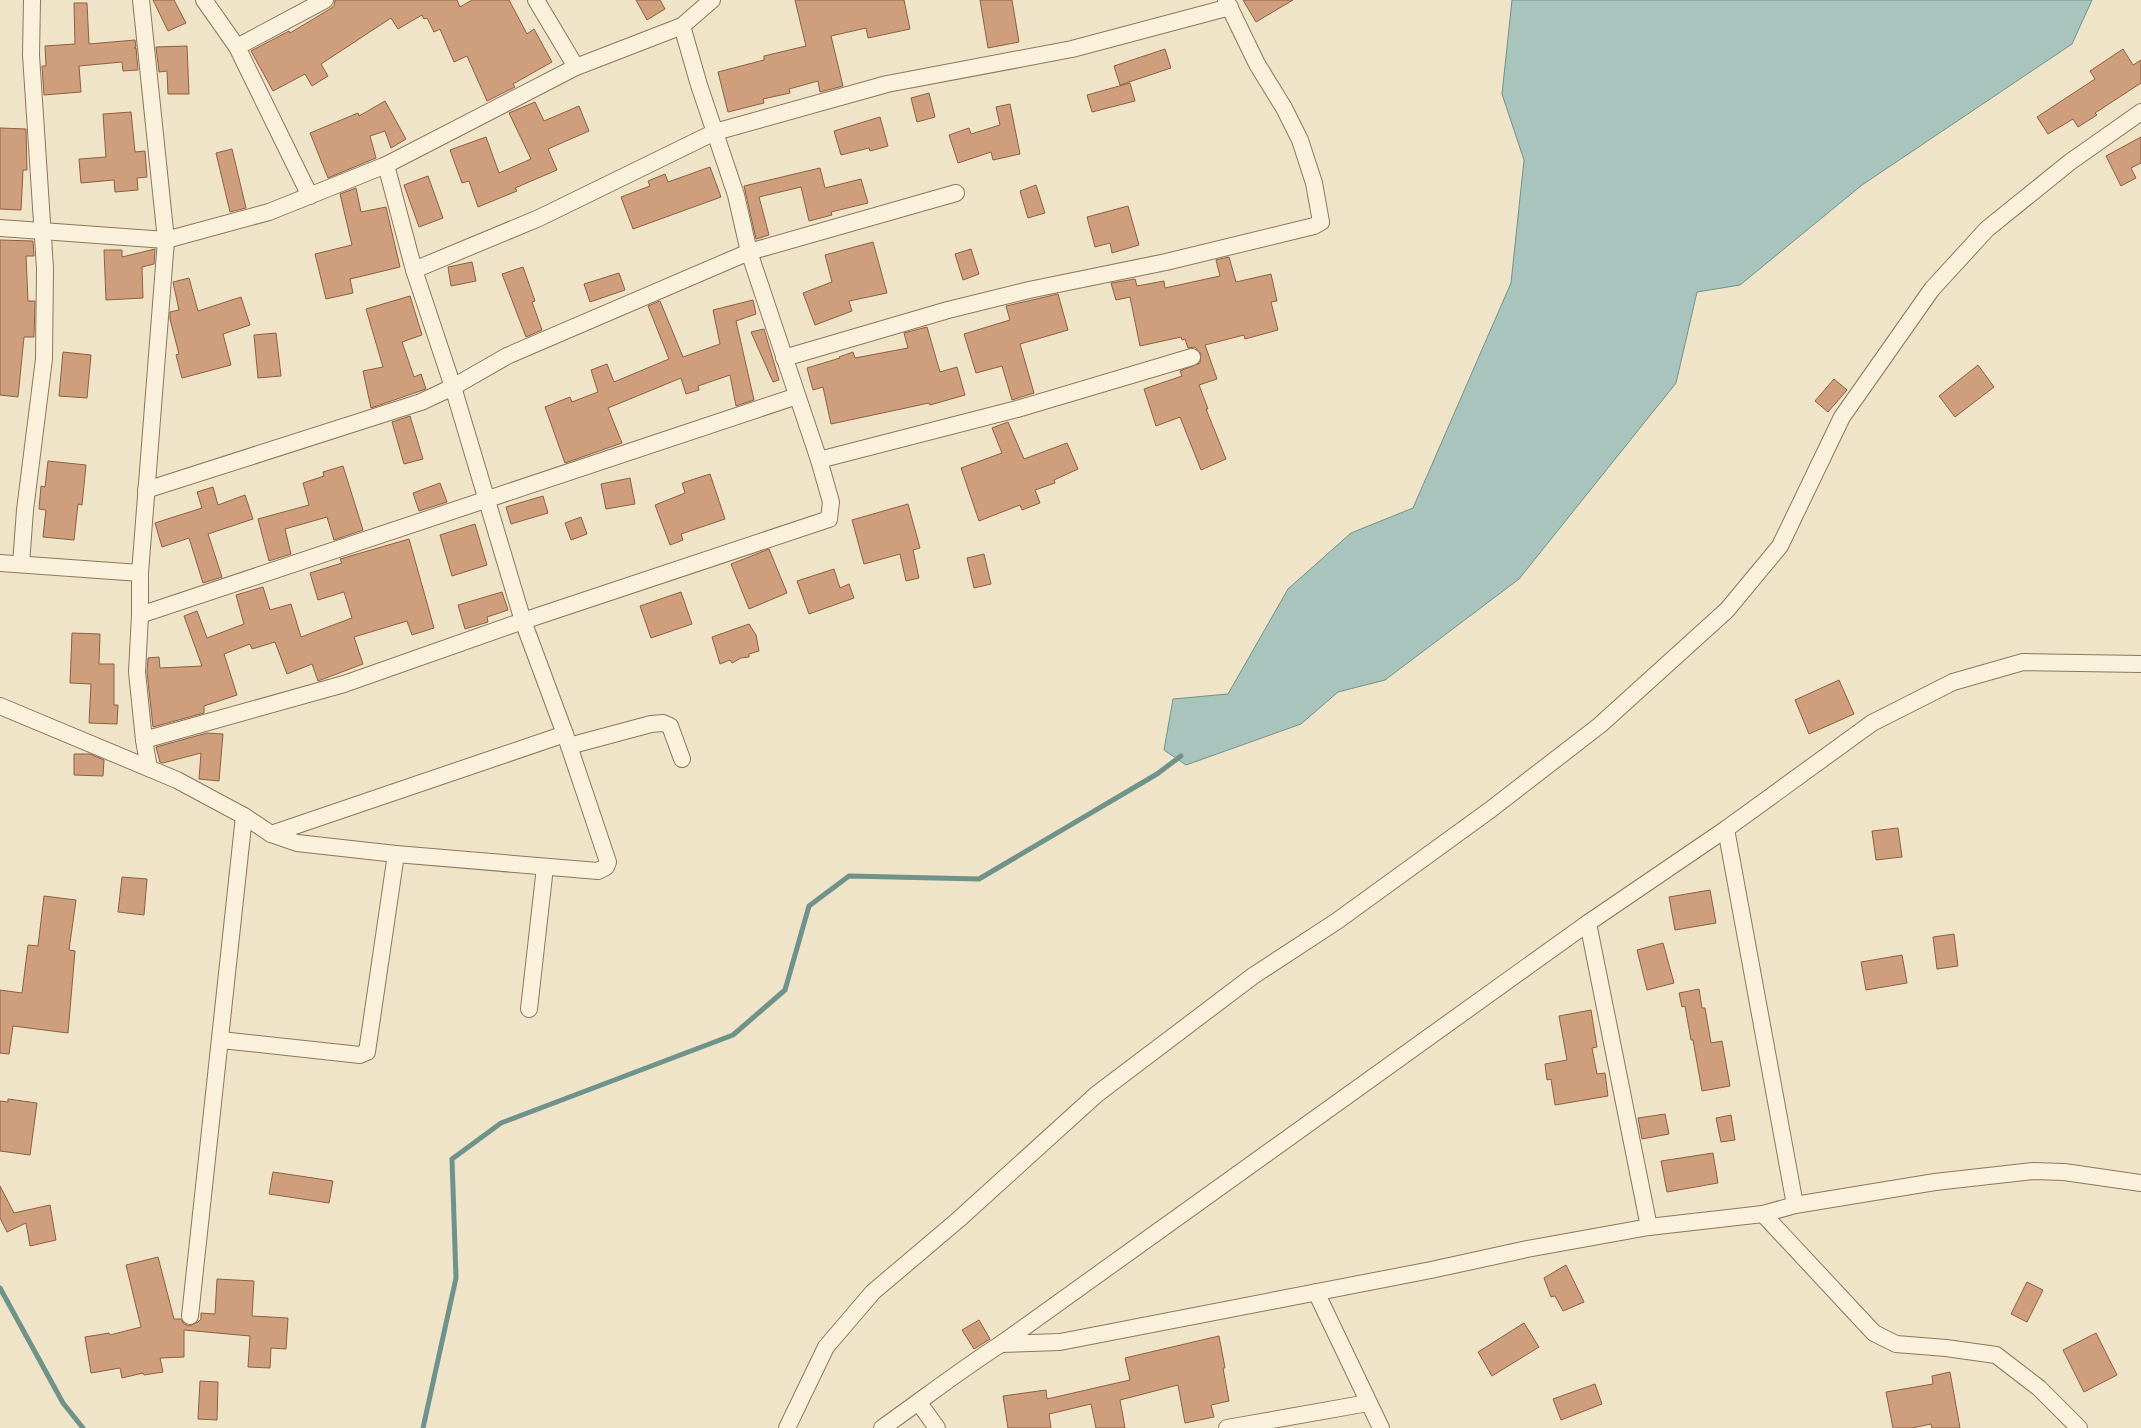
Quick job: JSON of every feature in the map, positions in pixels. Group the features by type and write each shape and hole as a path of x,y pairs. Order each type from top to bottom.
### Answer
{"street":[{"path":"21,564 25,510 44,359 43,232 31,55 32,0"},
{"path":"141,0 166,240 140,573 140,615 136,672 144,740 150,768"},
{"path":"204,0 237,47 310,196"},
{"path":"237,47 325,0"},
{"path":"536,0 576,67"},
{"path":"0,228 166,240 269,212 386,165 576,67 682,26 712,0"},
{"path":"414,270 538,218 715,132 887,84 1072,49 1228,4 1257,64 1284,108 1300,140 1314,183 1322,222 1314,226 1166,262 1030,290 948,310 784,358"},
{"path":"144,740 344,684 523,621 829,519 832,502 749,252 736,195 699,85 682,26"},
{"path":"787,1428 826,1348 873,1292 958,1220 1097,1094 1253,976 1337,921 1498,804 1600,725 1727,610 1780,546 1842,417 1932,289 1986,229 2070,162 2141,112"},
{"path":"0,706 150,768 244,816 272,834 296,843 545,867 598,871 606,867 608,862 567,740 523,621 454,387 414,270 386,165"},
{"path":"146,490 421,402 454,387 507,356 749,252 956,193"},
{"path":"819,460 1017,410 1192,357"},
{"path":"140,615 797,396"},
{"path":"0,563 140,573"},
{"path":"882,1428 1588,923 1726,829 1872,723 1953,682 2024,662 2141,664"},
{"path":"272,834 567,740 651,724 662,723 670,726 682,759"},
{"path":"190,1316 244,816"},
{"path":"1726,829 1795,1205"},
{"path":"221,1040 360,1055 367,1052 396,854"},
{"path":"529,1009 545,867"},
{"path":"1588,923 1649,1227"},
{"path":"1001,1344 1060,1342 1431,1270 1527,1249 1649,1227 1764,1214 1795,1205 1935,1182 2033,1171 2064,1172 2141,1183"},
{"path":"1764,1214 1874,1333 1896,1344 1996,1355 2040,1388 2079,1428"},
{"path":"1316,1292 1381,1428"},
{"path":"919,1403 937,1428"},
{"path":"1227,1428 1368,1403"}],"water":[{"path":"1512,0 2092,0 2072,44 1862,185 1740,285 1697,292 1676,383 1519,579 1385,680 1338,692 1301,724 1186,765 1164,750 1173,699 1228,694 1288,589 1351,533 1413,508 1511,283 1524,160 1502,94"}],"building":[{"path":"153,0 174,0 186,23 168,31"},
{"path":"335,0 457,0 460,7 472,0 509,0 527,34 534,29 552,62 513,84 515,87 487,101 467,56 454,62 440,29 434,32 427,18 424,19 422,15 398,29 391,18 321,64 328,76 312,86 305,74 273,91 251,51 289,31 290,33 330,9 334,6"},
{"path":"636,0 660,0 665,9 647,20"},
{"path":"795,0 904,0 910,29 868,38 866,28 831,36 843,86 820,92 818,81 789,89 790,93 763,99 764,103 728,112 718,72 764,60 764,56 806,46"},
{"path":"980,0 1012,0 1019,42 988,48"},
{"path":"1243,0 1293,0 1256,22"},
{"path":"74,3 87,3 89,44 135,40 136,47 134,48 136,48 138,70 123,71 122,62 79,66 81,92 44,95 42,66 46,66 45,46 75,44"},
{"path":"187,46 189,94 168,94 167,71 159,72 156,47"},
{"path":"1165,49 1171,68 1120,85 1114,66"},
{"path":"2123,49 2133,65 2141,60 2141,83 2095,113 2097,115 2078,127 2073,119 2048,134 2037,117 2095,79 2090,71"},
{"path":"1130,83 1135,101 1092,112 1087,95"},
{"path":"929,93 935,117 917,122 911,98"},
{"path":"385,101 406,139 391,148 385,131 370,136 376,158 328,178 310,133 358,113 359,116"},
{"path":"535,102 544,121 579,106 589,131 548,149 557,170 515,188 517,191 478,207 469,181 462,183 450,150 486,137 499,173 531,159 509,113"},
{"path":"1010,104 1020,154 993,160 991,152 958,163 949,135 969,128 971,134 1000,125 996,107"},
{"path":"131,112 135,152 145,151 147,177 137,178 138,190 115,192 114,180 81,183 79,159 106,157 103,114"},
{"path":"880,117 888,146 870,151 869,148 841,155 834,131"},
{"path":"0,128 26,129 27,170 23,170 21,210 0,209"},
{"path":"2141,137 2141,163 2131,168 2136,178 2121,186 2106,156"},
{"path":"232,149 246,208 230,212 216,153"},
{"path":"710,167 721,197 633,229 621,197 650,186 648,181 665,174 668,182"},
{"path":"820,168 825,188 861,179 868,203 831,212 832,215 809,221 801,187 759,197 769,235 756,239 744,186"},
{"path":"428,176 443,218 419,227 404,185"},
{"path":"1036,185 1045,213 1028,218 1020,191"},
{"path":"356,188 361,212 386,207 400,267 350,279 353,293 326,299 315,254 352,245 340,194"},
{"path":"1128,206 1139,245 1112,253 1110,243 1095,247 1087,217"},
{"path":"0,240 33,241 34,256 26,256 28,301 35,301 34,337 24,337 18,397 0,395"},
{"path":"873,242 887,293 849,301 852,311 815,325 803,293 832,282 825,255"},
{"path":"155,249 154,264 142,267 143,298 106,300 104,250 122,250 122,257"},
{"path":"971,249 979,274 963,280 955,254"},
{"path":"1229,257 1236,282 1271,274 1277,301 1271,302 1278,330 1245,339 1244,335 1205,345 1217,379 1199,385 1208,409 1206,409 1226,459 1201,470 1180,417 1156,426 1144,389 1182,376 1180,371 1200,363 1201,354 1195,347 1188,348 1185,339 1182,340 1181,337 1140,346 1130,297 1116,300 1111,283 1135,279 1137,286 1164,281 1165,288 1220,276 1216,260"},
{"path":"472,262 476,281 451,286 448,267"},
{"path":"523,267 535,301 532,302 542,330 526,337 502,274"},
{"path":"619,273 625,290 590,302 584,284"},
{"path":"189,278 198,311 241,297 250,325 223,334 231,365 182,378 176,355 179,354 170,312 179,310 173,282"},
{"path":"1058,294 1068,330 1020,344 1034,393 1012,400 1002,366 976,373 964,334 1010,320 1006,306"},
{"path":"410,296 422,335 402,342 414,377 421,374 426,389 371,408 363,371 383,367 366,309"},
{"path":"753,300 756,314 736,321 754,400 736,406 730,375 698,386 699,390 686,394 681,378 608,408 622,443 565,463 545,407 570,397 572,402 598,392 591,370 607,364 614,382 669,359 648,306 660,301 683,357 720,344 713,310"},
{"path":"927,327 940,372 957,367 965,395 930,405 929,403 831,424 823,387 813,390 807,368 853,352 855,358 908,348 904,333"},
{"path":"764,329 779,380 773,382 751,332"},
{"path":"276,333 281,376 258,378 254,335"},
{"path":"63,352 91,355 87,398 59,396"},
{"path":"1978,365 1994,387 1955,417 1939,396"},
{"path":"1834,379 1847,390 1828,412 1815,401"},
{"path":"410,416 423,459 404,464 392,422"},
{"path":"1008,422 1024,459 1067,443 1078,469 1054,480 1055,483 1035,490 1040,503 1022,510 1020,505 979,521 961,468 1002,453 992,428"},
{"path":"48,461 86,465 82,505 78,504 74,540 43,537 46,510 39,509 41,486 45,487"},
{"path":"343,466 363,530 334,540 327,517 285,529 291,554 269,561 258,519 309,505 303,483 324,476 323,472"},
{"path":"710,474 725,519 681,534 683,540 670,545 655,505 685,493 682,483"},
{"path":"630,478 635,504 606,509 601,484"},
{"path":"440,483 447,502 419,511 413,493"},
{"path":"213,487 218,505 245,495 253,519 208,534 222,577 203,583 189,538 162,547 155,523 202,508 197,492"},
{"path":"543,496 548,513 511,524 506,507"},
{"path":"908,504 920,548 913,550 919,578 906,581 900,554 864,564 852,520"},
{"path":"581,517 587,534 571,540 565,523"},
{"path":"475,524 487,565 452,576 440,535"},
{"path":"409,539 434,628 412,635 407,621 354,637 363,664 318,681 312,664 287,674 275,642 252,649 250,644 224,654 237,695 204,706 204,713 153,727 147,672 148,658 159,657 160,668 202,666 184,616 197,611 207,638 244,624 236,595 263,587 270,610 291,604 301,637 352,618 344,592 318,600 310,573 342,563 340,559"},
{"path":"769,549 787,593 749,609 731,564"},
{"path":"984,554 991,584 974,588 967,558"},
{"path":"834,569 840,588 849,584 854,598 809,614 797,581"},
{"path":"502,592 508,610 487,617 488,622 465,629 458,605"},
{"path":"681,592 692,624 651,638 640,606"},
{"path":"749,624 756,635 759,651 732,663 730,660 720,664 712,637"},
{"path":"72,633 100,634 99,664 114,664 114,705 118,705 117,724 89,723 91,684 70,683"},
{"path":"1839,680 1854,714 1809,734 1795,700"},
{"path":"207,733 223,734 219,781 199,779 201,753 163,763 160,762 156,747"},
{"path":"74,754 90,754 104,760 103,776 74,775"},
{"path":"1898,828 1902,857 1876,860 1872,831"},
{"path":"122,877 147,879 144,915 118,912"},
{"path":"1710,890 1716,923 1675,930 1669,897"},
{"path":"44,896 76,900 69,950 75,951 68,1033 13,1026 9,1054 0,1053 0,990 22,993 28,945 38,946"},
{"path":"1954,934 1958,966 1937,969 1933,937"},
{"path":"1663,943 1674,983 1647,990 1637,950"},
{"path":"1902,955 1907,983 1866,990 1861,962"},
{"path":"1699,989 1702,1008 1705,1008 1711,1043 1722,1041 1730,1086 1702,1091 1693,1040 1691,1040 1685,1006 1682,1007 1679,993"},
{"path":"1591,1010 1597,1047 1592,1048 1597,1074 1605,1073 1608,1096 1555,1105 1551,1079 1547,1080 1545,1064 1567,1060 1559,1016"},
{"path":"8,1099 37,1103 30,1155 0,1151 0,1101 8,1102"},
{"path":"1665,1114 1669,1134 1642,1139 1638,1118"},
{"path":"1731,1115 1735,1140 1721,1142 1716,1118"},
{"path":"1713,1153 1718,1183 1667,1192 1661,1161"},
{"path":"273,1172 333,1181 329,1203 269,1194"},
{"path":"0,1186 14,1213 50,1205 56,1240 30,1246 26,1223 7,1232 0,1218"},
{"path":"158,1257 174,1319 181,1319 184,1324 189,1326 201,1319 201,1313 215,1314 217,1279 254,1281 252,1316 288,1318 286,1349 271,1348 270,1368 248,1367 250,1336 184,1330 184,1357 160,1358 163,1372 144,1375 143,1373 122,1378 120,1368 91,1373 85,1337 109,1333 110,1335 141,1327 126,1265"},
{"path":"1566,1265 1584,1302 1563,1311 1555,1296 1551,1297 1544,1278"},
{"path":"2027,1282 2043,1290 2027,1322 2011,1314"},
{"path":"979,1320 990,1339 974,1349 962,1330"},
{"path":"1524,1323 1539,1347 1492,1376 1478,1352"},
{"path":"2096,1333 2117,1375 2084,1392 2063,1350"},
{"path":"1219,1336 1229,1401 1211,1405 1214,1417 1185,1423 1178,1385 1120,1400 1125,1428 1096,1428 1091,1404 1049,1414 1051,1428 1008,1428 1003,1396 1046,1390 1047,1399 1130,1380 1125,1358"},
{"path":"1950,1372 1960,1428 1932,1428 1931,1424 1912,1428 1893,1428 1886,1392 1933,1384 1932,1376"},
{"path":"200,1381 218,1382 217,1420 198,1419"},
{"path":"1595,1384 1602,1404 1561,1420 1553,1399"}],"waterway":[{"path":"423,1428 456,1278 452,1159 501,1123 733,1035 785,990 809,906 849,876 979,879 1157,774 1181,756"},
{"path":"0,1288 63,1403 83,1428"}]}
